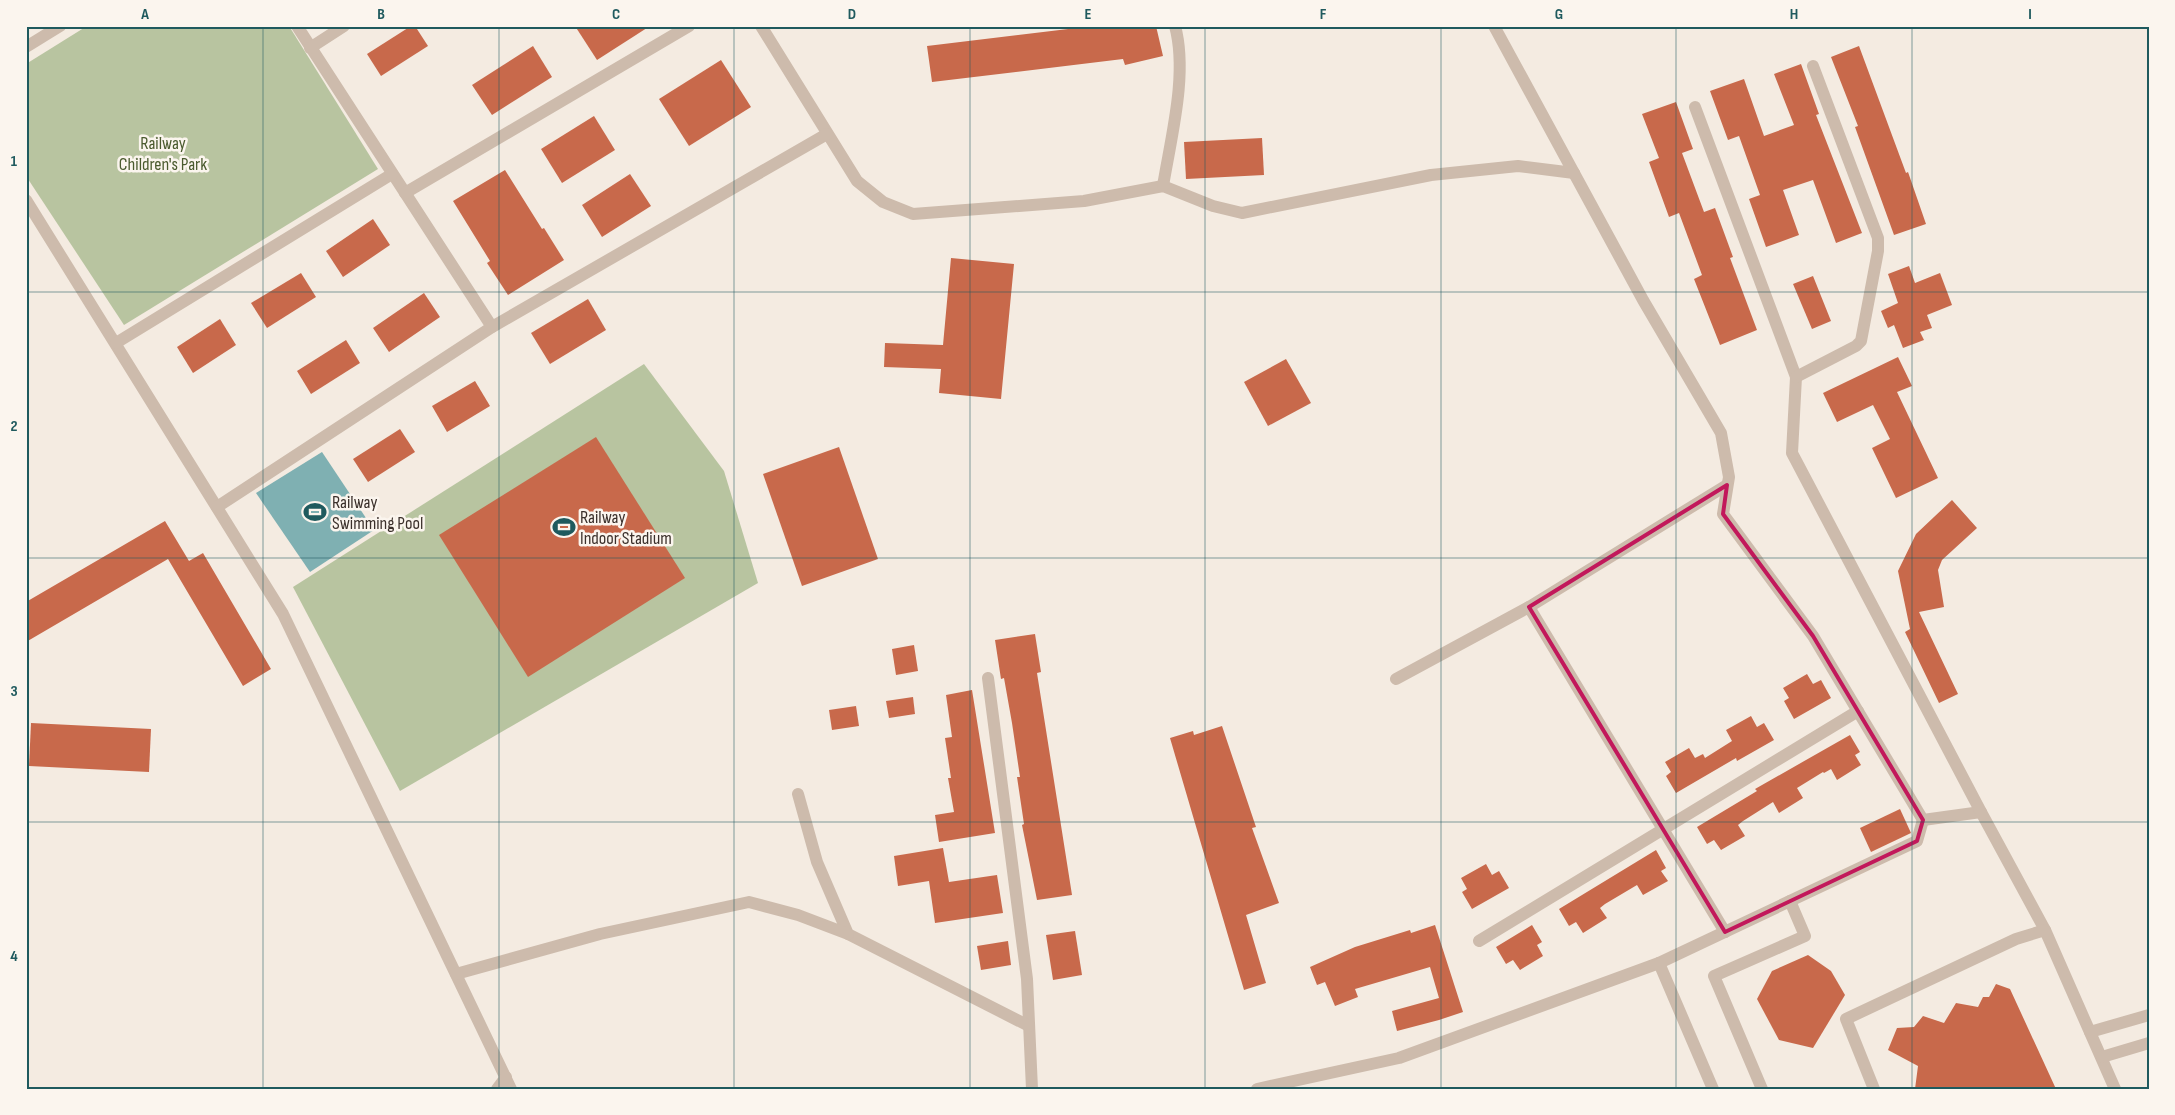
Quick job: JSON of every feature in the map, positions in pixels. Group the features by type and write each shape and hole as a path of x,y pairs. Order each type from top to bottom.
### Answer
{"street":[{"path":"26,47 60,26"},
{"path":"297,26 492,327"},
{"path":"310,48 344,26"},
{"path":"405,193 690,26"},
{"path":"761,26 857,181 884,202 913,214 1084,201 1163,186 1213,206 1242,213 1431,175 1518,166 1574,173"},
{"path":"1163,186 1179,82 1178,40 1175,26"},
{"path":"1257,1089 1399,1058 1659,963 1917,841 1924,820 1812,636 1723,514 1728,477 1721,433 1642,300 1494,26"},
{"path":"1796,377 1856,346 1861,341 1864,334 1878,252 1878,238 1813,66"},
{"path":"1695,107 1796,377 1792,454 2045,930 2115,1089"},
{"path":"217,507 492,327 827,134"},
{"path":"116,343 392,174"},
{"path":"26,200 283,614 508,1083 497,1089"},
{"path":"1396,679 1529,607 1727,485"},
{"path":"1529,607 1725,932"},
{"path":"988,678 1027,979 1032,1089"},
{"path":"1478,941 1858,711"},
{"path":"798,794 817,862 848,934"},
{"path":"1924,820 1981,812"},
{"path":"1762,1089 1714,976 1805,936 1790,901"},
{"path":"456,974 600,934 748,902 798,915 848,934 1029,1026"},
{"path":"1874,1089 1846,1019 2016,939 2045,930"},
{"path":"1659,963 1713,1089"},
{"path":"2090,1032 2149,1015"},
{"path":"2102,1057 2149,1043"}],"highlighted area":[{"path":"1727,485 1723,514 1813,636 1923,820 1917,841 1725,932 1529,607"}],"green space":[{"name":"Railway Children's Park","path":"87,26 289,26 378,169 124,325 26,176 26,64"},
{"name":"Railway Indoor Stadium","path":"644,364 724,471 758,583 400,791 293,587"}],"water":[{"name":"Railway Swimming Pool","path":"322,452 374,530 310,572 256,493"}],"building":[{"path":"411,26 415,26 428,46 381,76 367,54"},
{"path":"575,26 650,26 597,60"},
{"path":"1093,26 1156,26 1163,56 1125,65 1123,59 932,82 927,46"},
{"path":"533,46 552,77 492,115 472,85"},
{"path":"1859,46 1926,224 1894,235 1855,127 1858,126 1831,57"},
{"path":"721,60 751,107 689,146 659,99"},
{"path":"1801,64 1819,114 1816,115 1862,233 1836,243 1813,180 1783,190 1799,235 1766,247 1749,199 1760,195 1739,136 1728,140 1710,91 1744,79 1764,136 1794,125 1774,74"},
{"path":"1676,102 1693,149 1682,153 1704,212 1715,208 1733,257 1730,258 1757,330 1720,345 1694,279 1702,275 1679,213 1669,217 1649,162 1659,158 1642,114"},
{"path":"594,116 615,150 562,183 541,149"},
{"path":"1262,138 1264,175 1186,179 1184,142"},
{"path":"505,170 564,260 508,295 487,263 490,261 453,201"},
{"path":"630,174 651,206 602,237 582,205"},
{"path":"373,219 390,245 343,277 326,251"},
{"path":"951,258 1014,264 1001,399 939,393 941,369 884,367 885,343 943,345"},
{"path":"1909,266 1915,283 1940,273 1952,305 1927,315 1932,328 1920,332 1924,340 1903,348 1894,325 1888,328 1881,311 1898,303 1888,274"},
{"path":"301,273 316,297 267,328 251,303"},
{"path":"1813,276 1831,321 1812,329 1793,284"},
{"path":"424,293 440,317 389,352 373,328"},
{"path":"588,299 606,330 550,364 531,333"},
{"path":"220,319 236,345 193,373 177,347"},
{"path":"346,340 360,363 311,394 297,371"},
{"path":"1898,357 1912,386 1897,392 1938,478 1896,498 1872,448 1890,439 1873,405 1837,422 1823,393"},
{"path":"1286,359 1311,403 1268,426 1244,382"},
{"path":"475,381 490,406 447,432 432,406"},
{"path":"400,429 415,452 368,482 353,459"},
{"path":"596,437 685,578 528,677 439,535"},
{"path":"839,447 878,559 802,586 763,474"},
{"path":"1952,500 1977,528 1942,560 1938,570 1944,607 1919,612 1958,694 1939,703 1905,632 1910,629 1898,571 1916,534"},
{"path":"165,521 189,561 203,553 271,669 243,686 168,559 26,642 26,602"},
{"path":"1035,634 1041,672 1037,673 1072,895 1037,900 1022,825 1024,824 1017,777 1020,777 1012,723 1004,678 1001,679 995,640"},
{"path":"914,645 918,671 896,675 892,649"},
{"path":"1807,674 1813,684 1821,680 1831,698 1794,719 1784,701 1789,698 1783,688"},
{"path":"972,690 995,833 939,842 935,815 954,812 948,778 951,778 945,738 952,737 946,695"},
{"path":"913,697 915,714 889,718 886,701"},
{"path":"856,706 859,726 832,730 829,710"},
{"path":"1751,716 1757,727 1764,723 1774,740 1737,761 1736,758 1676,793 1666,776 1671,772 1665,762 1689,748 1695,758 1703,754 1705,758 1732,741 1726,730"},
{"path":"31,723 151,729 149,772 29,766"},
{"path":"1222,726 1256,827 1252,828 1279,903 1246,915 1266,983 1244,990 1170,738 1193,731 1194,735"},
{"path":"1850,735 1860,752 1855,755 1861,765 1837,780 1831,769 1823,772 1797,788 1803,798 1779,813 1773,802 1738,825 1745,836 1721,850 1714,840 1707,844 1697,827 1757,791 1755,789"},
{"path":"1900,809 1911,833 1871,852 1860,828"},
{"path":"943,848 949,882 997,875 1003,913 935,923 929,881 898,886 894,856"},
{"path":"1656,850 1666,868 1661,871 1668,881 1643,895 1637,885 1605,904 1600,908 1607,918 1583,933 1576,922 1569,926 1559,909"},
{"path":"1486,864 1492,875 1499,871 1509,888 1472,909 1462,892 1467,889 1461,878"},
{"path":"1435,925 1463,1012 1397,1031 1392,1011 1439,998 1430,967 1355,989 1358,997 1335,1006 1325,982 1317,985 1310,967 1355,947 1410,930 1411,933"},
{"path":"1532,925 1542,942 1537,945 1543,956 1520,970 1513,960 1506,964 1496,947"},
{"path":"1075,931 1082,975 1053,980 1046,935"},
{"path":"1008,941 1011,965 981,970 977,946"},
{"path":"1808,955 1831,971 1845,995 1813,1048 1779,1040 1757,999 1772,971"},
{"path":"1996,984 2010,989 2056,1089 1915,1089 1918,1066 1888,1050 1897,1028 1914,1027 1923,1016 1944,1023 1956,1003 1978,1007 1983,997 1989,997"}],"place":[{"name":"Railway Swimming Pool","path":"315,512"},
{"name":"Railway Indoor Stadium","path":"564,527"}]}
